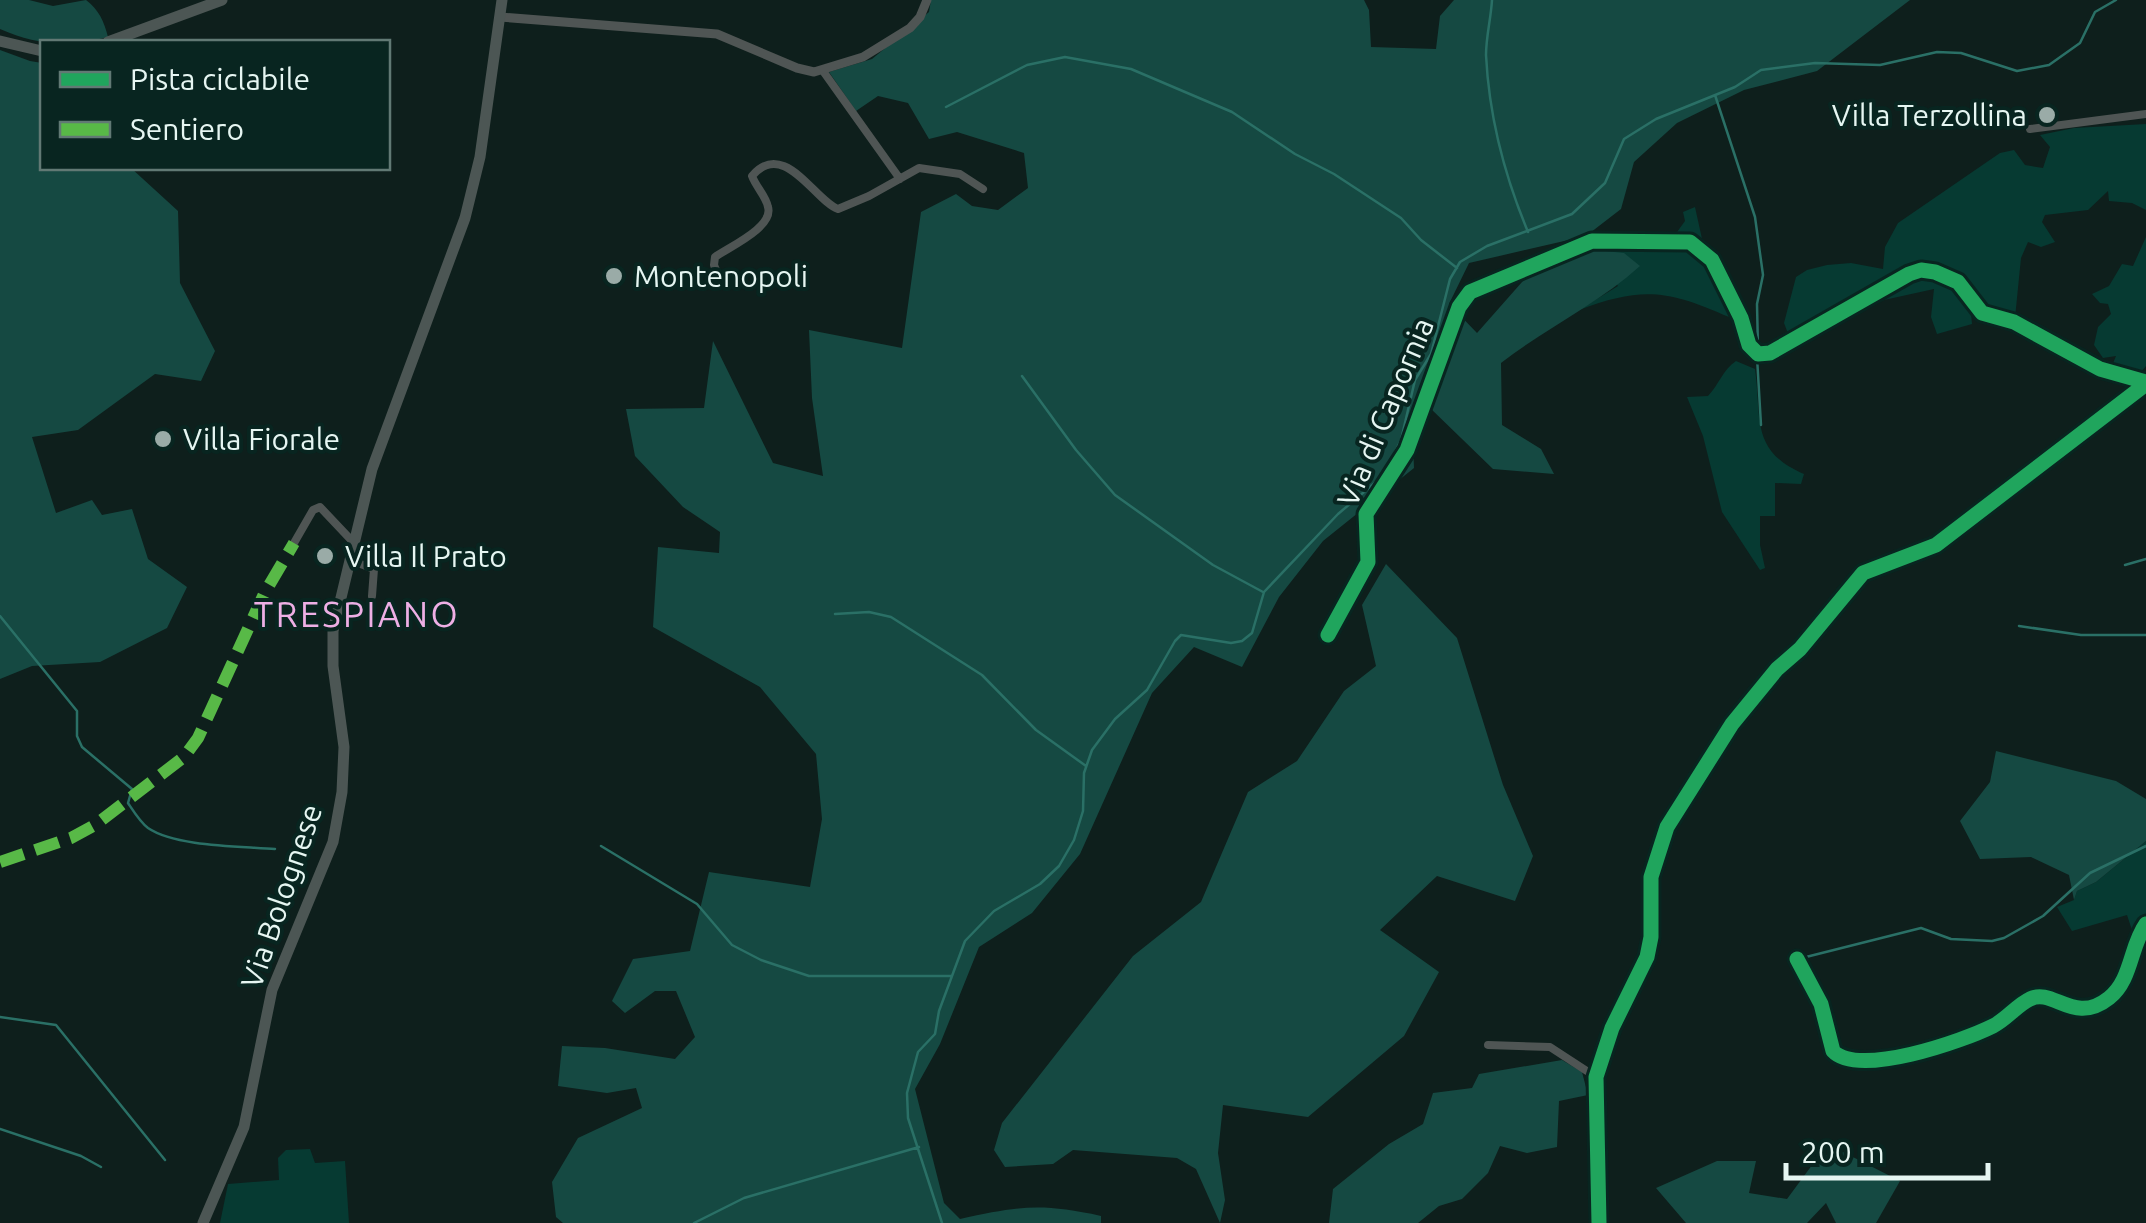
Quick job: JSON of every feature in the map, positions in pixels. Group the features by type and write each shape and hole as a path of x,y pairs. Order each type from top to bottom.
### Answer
{"main road":[{"path":"113,40 222,0"},
{"name":"Via Bolognese","path":"203,1223 244,1127 272,990 333,842 342,792 344,747 331,644 372,469 465,218 480,157 502,0"},
{"path":"0,38 36,50"}],"street":[{"path":"500,17 717,34 797,68 824,71 862,57 910,28 926,0"},
{"path":"824,71 900,179"},
{"path":"2030,130 2146,114"},
{"path":"720,280 715,257 752,234 768,216 770,208 754,183 754,172 769,166 792,170 806,179 831,207 838,209 918,168 960,174 983,189"},
{"name":"Via di Capornia","path":"1328,636 1368,562 1366,514 1407,450 1458,307 1470,292 1592,241 1690,242 1712,260 1756,353 1770,353 1921,270 1958,282 1982,313 2014,322 2100,368 2146,383"},
{"name":"Via di Capornia","path":"1599,1223 1596,1077 1600,1057 1648,957 1651,878 1667,827 1732,724 1776,668 1800,649 1863,572 1936,545 2146,383"},
{"path":"294,543 314,510 320,507 354,543"},
{"path":"350,560 374,570 372,596"},
{"path":"1796,959 1821,1004 1834,1052 1846,1060 1873,1062 1972,1036 1997,1024 2033,997 2080,1009 2108,999 2123,981 2146,924"},
{"path":"1488,1045 1550,1048 1596,1077"}],"green space":[{"path":"0,0 29,0 53,6 86,0 100,16 108,37 40,41 0,29"},
{"path":"931,0 1364,0 1369,10 1371,47 1436,49 1440,16 1454,0 1910,0 1817,71 1744,90 1677,123 1634,162 1621,209 1586,236 1469,263 1449,304 1477,333 1537,265 1596,250 1624,253 1640,266 1501,363 1502,425 1541,449 1554,474 1493,469 1429,407 1412,421 1414,468 1323,541 1279,597 1242,667 1194,647 1152,693 1080,854 1032,913 979,947 940,1044 915,1089 944,1203 960,1219 1046,1208 1101,1216 1101,1223 563,1223 556,1217 552,1182 578,1138 642,1108 636,1088 607,1093 558,1086 562,1046 675,1059 695,1037 676,991 655,991 625,1013 612,1001 633,959 690,951 709,872 810,887 822,819 816,754 760,687 653,627 658,547 719,553 720,532 683,507 635,456 626,409 704,408 713,341 773,463 823,476 812,398 809,330 902,348 921,212 956,194 972,206 998,210 1028,188 1024,153 957,132 929,139 908,103 878,96 856,111 829,72 872,59 929,12"},
{"path":"0,50 40,63 40,170 133,170 178,211 180,283 215,351 201,381 155,374 78,430 32,437 56,513 92,500 102,515 132,509 148,559 187,587 167,628 100,662 32,666 0,679"},
{"path":"2146,124 2146,210 2132,203 2109,201 2108,191 2088,210 2045,215 2042,222 2055,242 2041,247 2028,242 2021,258 2015,318 1971,313 1972,324 1937,334 1931,317 1934,289 1884,300 1792,344 1784,323 1796,277 1807,270 1851,263 1883,269 1885,247 1898,223 2000,153 2014,150 2025,165 2043,168 2050,147 2040,135 2074,128"},
{"path":"1695,207 1708,266 1729,317 1689,301 1655,294 1620,297 1579,310 1618,286 1596,250 1560,259 1594,245 1667,246 1685,221 1683,212"},
{"path":"2146,237 2146,366 2132,383 2108,375 2116,356 2103,358 2094,345 2098,327 2111,314 2108,304 2100,303 2092,294 2109,286 2122,264 2133,266"},
{"path":"1736,361 1755,369 1759,418 1767,444 1787,465 1804,474 1801,484 1775,483 1775,516 1760,516 1765,568 1760,570 1722,512 1703,436 1687,397 1708,396"},
{"path":"1386,564 1457,638 1503,785 1533,856 1515,901 1437,876 1380,930 1439,972 1404,1036 1308,1117 1223,1105 1218,1153 1225,1200 1220,1223 1196,1169 1177,1158 1073,1150 1053,1164 1005,1167 994,1150 1002,1123 1133,956 1201,902 1248,792 1297,761 1344,691 1376,666 1362,605"},
{"path":"1996,751 2116,781 2146,799 2146,841 2096,882 2077,891 2074,900 2069,875 2031,857 1980,859 1960,821 1990,782"},
{"path":"2146,841 2146,917 2134,936 2127,915 2072,931 2057,907 2074,900 2077,891 2096,882"},
{"path":"1562,1060 1582,1072 1588,1095 1559,1101 1557,1147 1527,1153 1500,1146 1488,1173 1462,1199 1439,1206 1418,1223 1329,1223 1333,1189 1389,1144 1423,1124 1433,1093 1472,1088 1479,1074"},
{"path":"310,1149 315,1163 345,1161 349,1223 220,1223 228,1184 279,1180 278,1158 286,1150"},
{"path":"1843,1152 1900,1181 1876,1223 1836,1223 1826,1203 1807,1223 1686,1223 1656,1188 1717,1161 1756,1161 1749,1193 1787,1199 1818,1157"}],"waterway":[{"path":"1492,0 1486,55 1491,100 1505,168 1528,232"},
{"path":"942,1223 908,1118 907,1093 918,1052 935,1034 939,1011 965,941 994,911 1040,884 1059,866 1074,840 1083,811 1084,773 1092,750 1115,719 1147,690 1175,641 1181,635 1231,643 1242,641 1252,633 1264,592 1338,514 1383,476 1401,440 1415,380 1431,354 1450,279 1460,262 1487,246 1572,214 1605,183 1624,139 1656,119 1735,87 1761,70 1815,63 1880,65 1937,52 1961,53 2017,71 2049,65 2080,43 2095,12 2116,0"},
{"path":"946,107 1027,65 1065,57 1131,69 1232,112 1295,154 1334,174 1401,218 1421,240 1457,268"},
{"path":"1715,95 1755,217 1763,275 1757,304 1758,349"},
{"path":"1757,357 1761,425"},
{"path":"1022,376 1076,450 1115,495 1213,565 1263,592"},
{"path":"2125,565 2146,559"},
{"path":"835,614 869,612 891,617 982,675 1036,730 1086,766"},
{"path":"0,616 77,711 77,736 82,747 132,789 128,803 145,826 175,839 275,849"},
{"path":"2019,626 2081,635 2146,635"},
{"path":"601,846 697,904 732,945 761,960 809,976 952,976"},
{"path":"1802,958 1921,928 1951,939 2004,938 2043,916 2090,873 2146,846"},
{"path":"0,1017 56,1025 165,1160"},
{"path":"0,1129 81,1156 101,1167"},
{"path":"694,1223 744,1198 919,1147"}],"marked path":[{"path":"0,862 71,838 95,825 184,757 198,738 264,594 294,543"}],"cycle path":[{"path":"1328,635 1368,562 1366,514 1407,450 1459,307 1470,292 1592,241 1690,242 1712,260 1741,318 1749,345 1758,354 1770,353 1921,270 1958,282 1982,313 2014,322 2100,369 2146,382"},
{"path":"1599,1223 1596,1077 1612,1028 1647,957 1651,877 1667,827 1732,724 1863,573 1936,545 2146,384"},
{"path":"1797,959 1821,1004 1833,1051 1864,1061 1887,1059 1936,1048 1979,1032 2030,999 2047,998 2075,1007 2096,1006 2117,991 2146,924"}],"place":[{"name":"Villa Terzollina","path":"2047,115"},
{"name":"Montenopoli","path":"614,276"},
{"name":"Villa Fiorale","path":"163,439"},
{"name":"Villa Il Prato","path":"325,556"}],"district":[{"name":"TRESPIANO","path":"357,614"}]}
